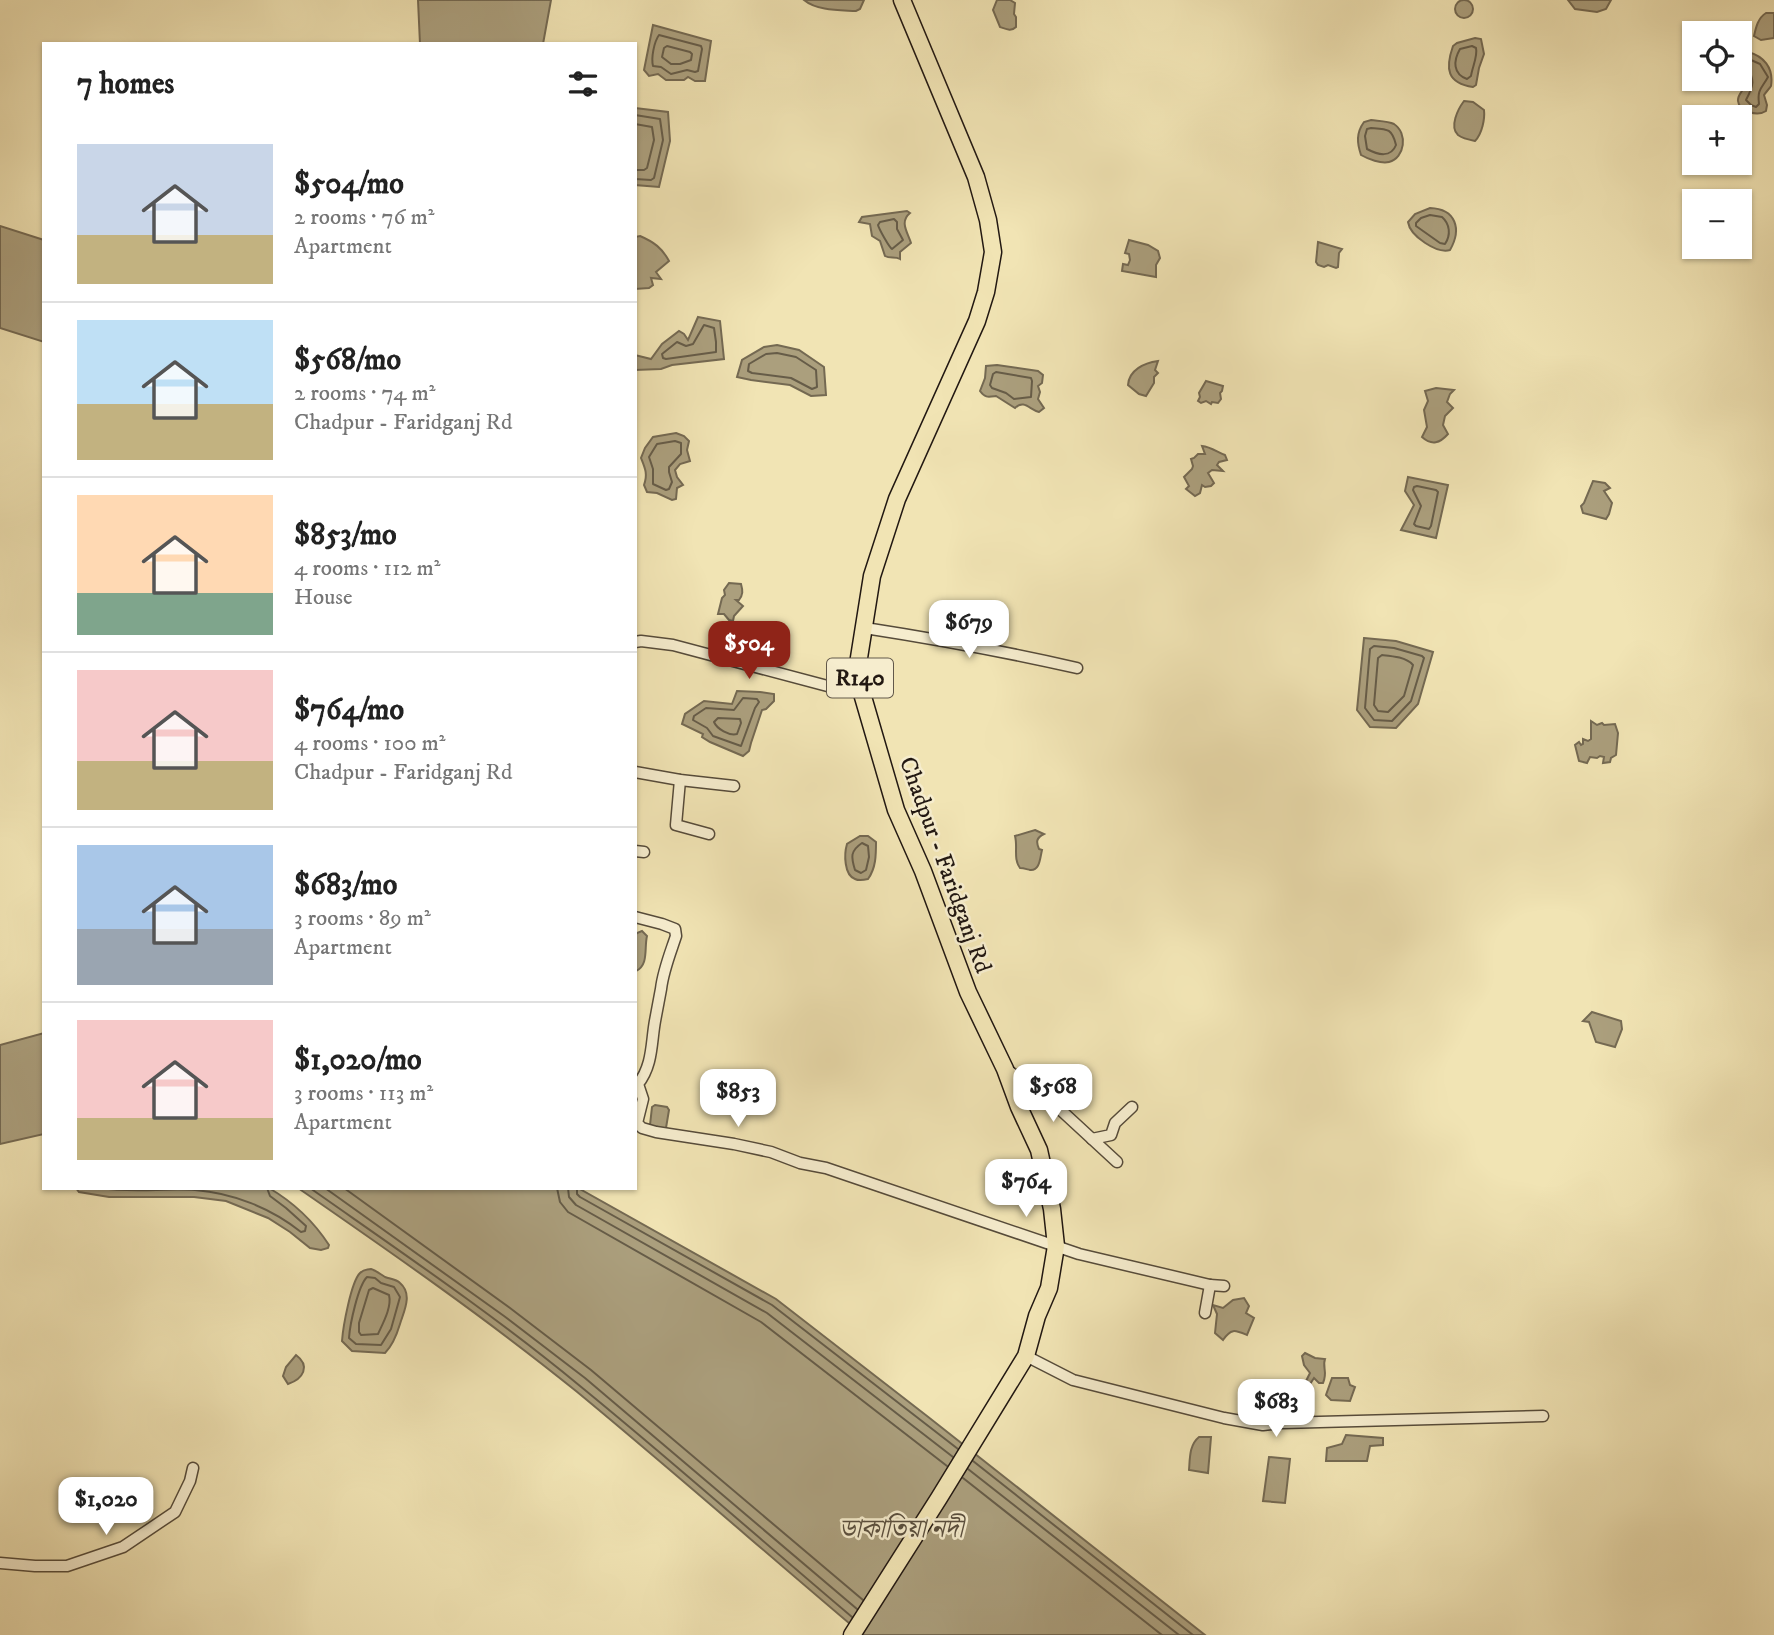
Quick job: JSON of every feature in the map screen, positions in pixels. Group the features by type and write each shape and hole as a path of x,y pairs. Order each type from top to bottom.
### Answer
{"main road":[{"name":"Chadpur - Faridganj Rd","path":"852,1635 1026,1356 1037,1316 1049,1288 1056,1246 1052,1209 1039,1150 1005,1069 968,992 923,872 896,810 861,690 858,664 872,576 897,499 977,321 986,292 993,252 988,220 976,177 902,0"}],"street":[{"path":"865,628 1002,651 1077,668"},
{"path":"637,642 673,645 835,688 861,690"},
{"path":"637,772 734,786"},
{"path":"680,780 676,825 709,834"},
{"path":"637,918 669,926 675,929 676,936 663,979 652,1050 646,1072 638,1084 643,1100 638,1114"},
{"path":"1005,1069 1052,1102 1117,1161"},
{"path":"1092,1139 1111,1135 1115,1123 1132,1107"},
{"path":"637,1124 642,1128 771,1152 800,1163 826,1168 1079,1254 1224,1286"},
{"path":"1205,1313 1210,1285"},
{"path":"1026,1356 1073,1380 1224,1418 1263,1425 1543,1416"},
{"path":"0,1563 66,1566 124,1547 175,1512 190,1481 192,1468"}],"water":[{"path":"418,0 551,0 543,42 420,42"},
{"path":"804,0 864,0 856,11 822,8"},
{"path":"997,0 1010,0 1015,3 1014,29 1000,27 993,10"},
{"path":"1464,0 1470,3 1473,9 1470,15 1464,18 1458,15 1455,9 1458,3"},
{"path":"1568,0 1611,0 1606,9 1597,12 1575,9"},
{"path":"1766,13 1774,13 1774,38 1761,40 1754,36 1759,20"},
{"path":"653,25 711,41 705,81 695,81 688,77 684,80 666,80 658,74 649,76 644,70"},
{"path":"1475,38 1481,39 1484,54 1476,85 1473,87 1453,78 1449,62 1453,46"},
{"path":"1752,54 1766,63 1771,73 1771,86 1764,95 1766,111 1752,113 1752,105 1739,105 1742,91 1752,91"},
{"path":"1464,101 1473,102 1484,110 1480,134 1475,141 1455,132 1455,118"},
{"path":"637,108 668,112 670,141 659,187 637,185"},
{"path":"1371,120 1392,123 1401,133 1403,145 1394,160 1382,162 1361,155 1358,134 1364,122"},
{"path":"1430,208 1446,212 1454,222 1456,235 1450,250 1432,247 1410,227 1408,222 1415,214"},
{"path":"907,211 910,213 905,224 911,243 900,252 900,259 885,256 880,241 872,236 870,224 859,222 862,217"},
{"path":"0,226 42,239 42,341 0,328"},
{"path":"637,237 657,246 669,261 656,272 661,279 651,278 653,285 649,288 637,289"},
{"path":"1129,240 1158,251 1160,258 1156,265 1156,277 1122,271 1123,264 1128,265 1130,260 1129,254 1125,253"},
{"path":"1318,242 1342,249 1338,267 1318,265"},
{"path":"698,317 720,321 724,359 637,370 637,356 651,359 662,344 679,331 688,340"},
{"path":"777,345 799,350 824,367 826,395 811,396 790,385 737,377 742,360 764,347"},
{"path":"1158,361 1155,370 1158,373 1146,396 1128,385 1131,375 1138,368"},
{"path":"986,366 1038,371 1043,375 1042,383 1038,386 1038,399 1044,408 1039,412 1024,405 1015,408 996,396 983,395 980,391"},
{"path":"1206,381 1223,386 1218,403 1198,401"},
{"path":"1436,388 1454,390 1447,402 1453,408 1445,416 1443,425 1448,434 1442,440 1433,442 1422,437 1427,427 1424,410 1428,401 1425,391"},
{"path":"676,433 689,441 687,450 690,461 680,464 675,470 683,485 677,488 676,499 672,500 647,492 644,485 646,471 641,458 653,437"},
{"path":"1202,446 1225,455 1227,460 1217,465 1223,471 1212,470 1208,473 1214,483 1205,487 1202,485 1200,493 1195,496 1186,489 1189,486 1184,477 1192,469 1191,459 1198,454 1205,454"},
{"path":"1408,477 1448,485 1436,538 1401,530 1414,505 1405,491"},
{"path":"1593,481 1605,483 1610,488 1604,491 1612,503 1606,519 1583,513 1581,506"},
{"path":"729,583 741,584 742,589 742,595 736,600 743,606 733,621 724,614 718,614 725,595 724,590"},
{"path":"1364,638 1396,641 1433,652 1418,704 1396,728 1370,727 1357,710"},
{"path":"737,691 774,694 774,701 762,710 749,751 743,756 710,742 702,737 703,734 682,724 685,714 704,701 732,704"},
{"path":"1591,721 1597,725 1615,724 1618,733 1616,755 1610,762 1603,763 1604,757 1600,756 1590,757 1587,763 1579,761 1575,745 1579,742 1583,744 1583,739 1591,739"},
{"path":"1035,830 1044,834 1037,840 1039,849 1042,850 1039,863 1033,870 1020,868 1015,836"},
{"path":"860,836 868,836 876,842 873,870 868,879 861,880 851,877 845,858 847,844"},
{"path":"642,931 647,936 643,965 637,970 637,933"},
{"path":"1592,1012 1621,1021 1622,1029 1615,1047 1596,1042 1589,1022 1583,1021"},
{"path":"42,1034 42,1134 0,1144 0,1045"},
{"path":"652,1107 667,1107 669,1110 666,1128 659,1130 650,1125"},
{"path":"78,1190 272,1190 302,1213 329,1245 321,1250 310,1248 268,1218 226,1201 194,1197 109,1197"},
{"name":"ডাকাতিয়া নদী","path":"301,1190 582,1190 776,1299 1205,1635 863,1635 576,1391 439,1287"},
{"path":"371,1269 398,1282 404,1287 407,1297 399,1328 385,1353 352,1351 342,1341 354,1285 360,1273"},
{"path":"1244,1298 1249,1306 1246,1313 1254,1318 1247,1335 1234,1331 1228,1333 1223,1340 1215,1333 1217,1314 1213,1305 1223,1308 1233,1300"},
{"path":"1305,1353 1325,1359 1323,1383 1314,1378 1310,1384 1306,1381 1310,1373 1304,1365 1302,1356"},
{"path":"296,1355 303,1363 303,1372 298,1379 288,1384 283,1376 286,1367"},
{"path":"1332,1378 1348,1378 1350,1385 1355,1387 1350,1401 1331,1400 1326,1395"},
{"path":"1346,1435 1383,1438 1383,1445 1370,1446 1367,1461 1326,1461 1327,1448 1342,1444"},
{"path":"1199,1437 1211,1437 1208,1473 1189,1470 1192,1448"},
{"path":"1269,1457 1290,1459 1285,1503 1263,1501"}]}
